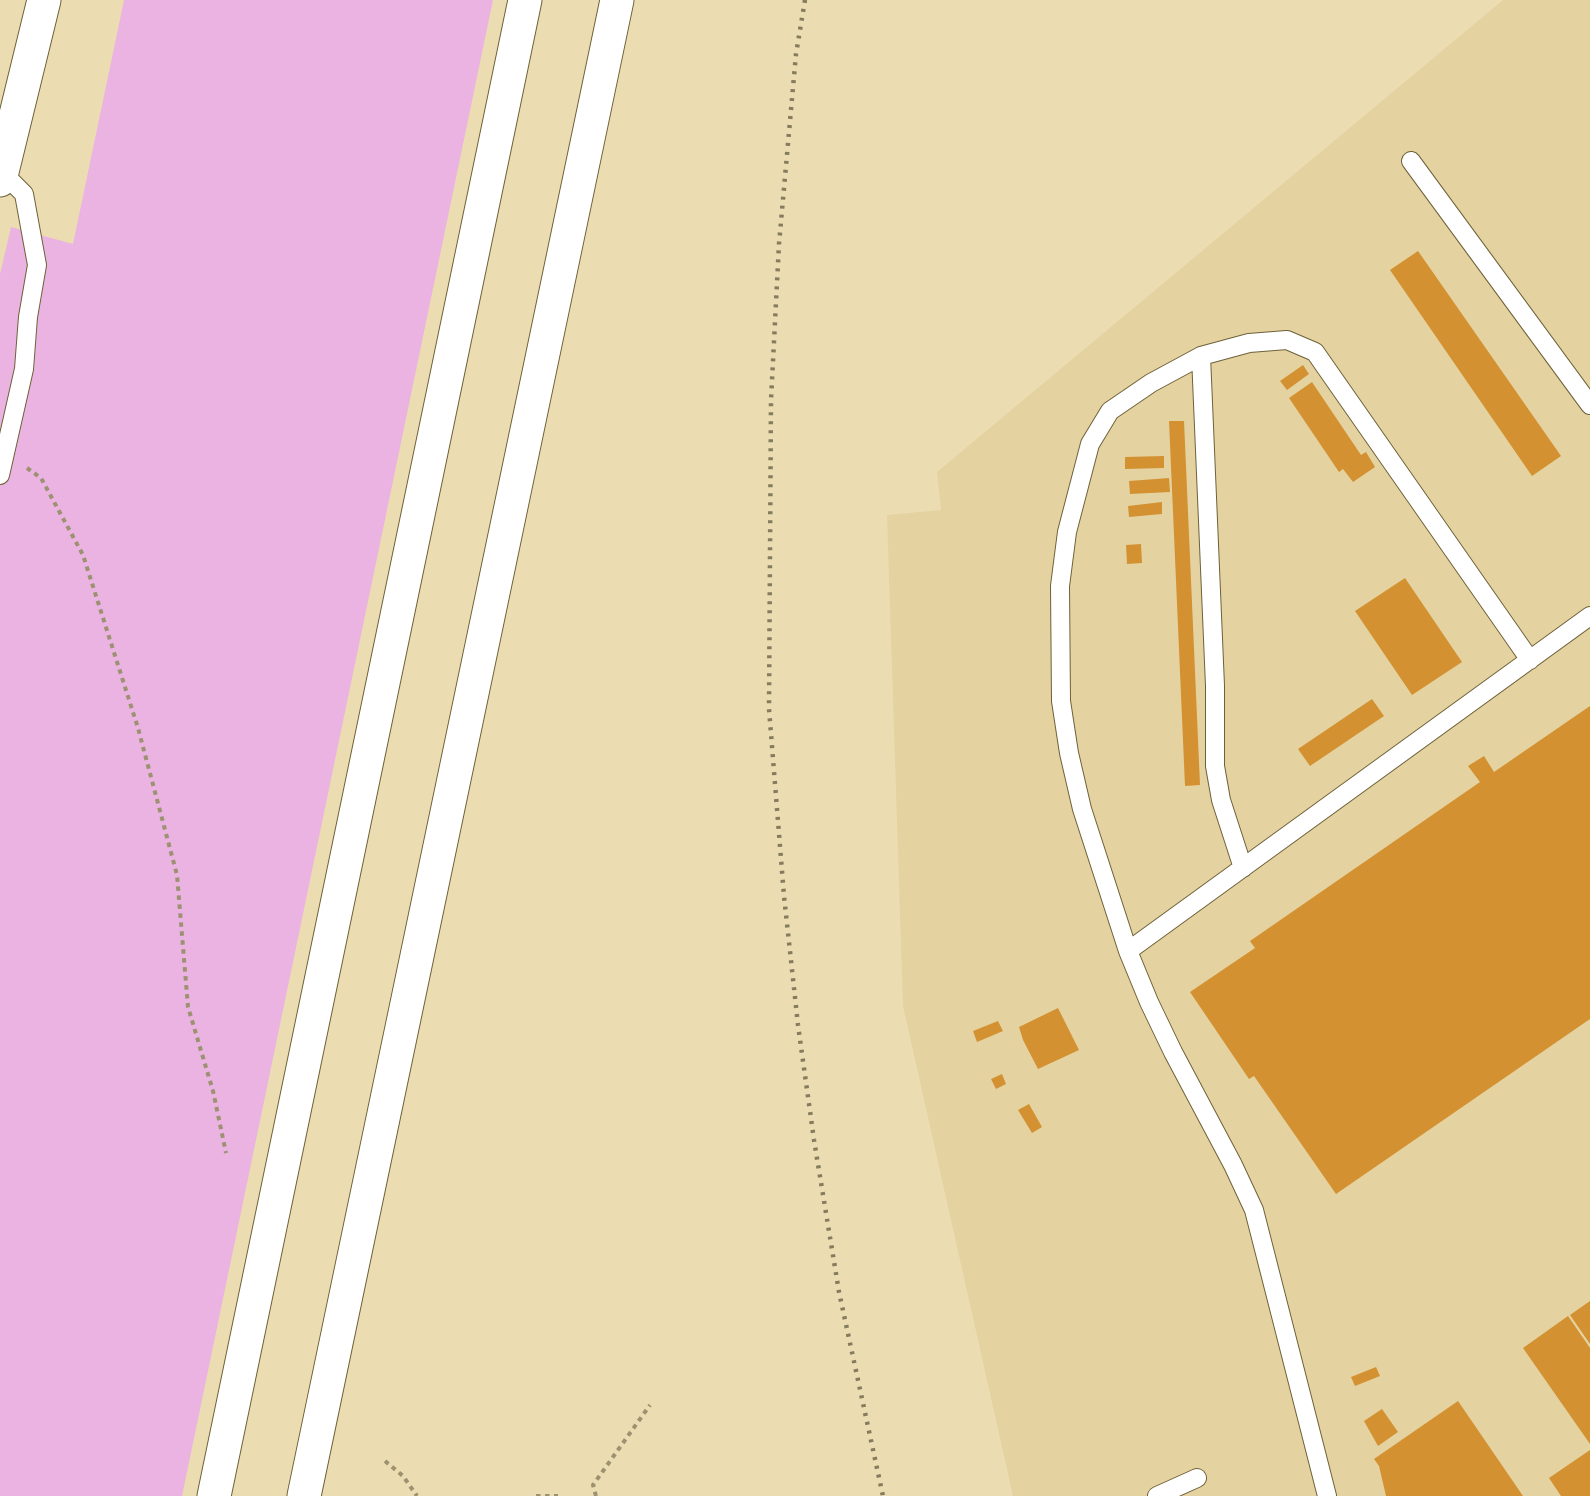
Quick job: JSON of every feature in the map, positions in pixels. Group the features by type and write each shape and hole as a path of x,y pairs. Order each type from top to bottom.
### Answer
{"main road":[{"path":"2,176 44,0"},
{"path":"214,1496 525,0"},
{"path":"304,1496 617,0"}],"lane":[{"path":"1412,162 1590,405"},
{"path":"0,475 24,369 28,317 37,265 24,194 2,176"},
{"path":"1327,1496 1254,1210 1233,1165 1173,1052 1128,951 1082,809 1069,753 1061,701 1060,586 1067,532 1090,444 1110,411 1151,383 1201,356 1249,343 1287,340 1315,352 1530,660"},
{"path":"1201,356 1215,686 1215,766 1221,800 1243,868"},
{"path":"1128,951 1590,616"},
{"path":"1157,1496 1197,1478"}],"path":[{"path":"6,455 41,478 83,555 131,706 177,875 188,1007 213,1091 225,1153"},
{"path":"596,1496 592,1485 650,1405"},
{"path":"385,1461 403,1476 417,1496"},
{"path":"536,1496 558,1496"}],"shaded area":[{"path":"124,0 493,0 182,1496 0,1496 0,274 11,227 73,244"},
{"path":"1503,0 1590,0 1590,1496 1013,1496 903,1006 887,515 941,510 937,472"}],"building":[{"path":"1418,251 1561,456 1532,476 1390,270"},
{"path":"1303,365 1309,374 1287,390 1280,381"},
{"path":"1312,382 1361,455 1366,452 1375,467 1353,482 1343,469 1339,472 1289,398"},
{"path":"1169,421 1184,421 1200,785 1185,786"},
{"path":"1164,456 1164,468 1125,469 1125,457"},
{"path":"1169,478 1170,492 1130,494 1129,481"},
{"path":"1162,502 1162,514 1129,517 1128,506"},
{"path":"1141,544 1142,563 1127,564 1126,545"},
{"path":"1405,578 1462,662 1412,695 1355,611"},
{"path":"1372,699 1384,716 1310,766 1298,749"},
{"path":"1590,706 1590,1019 1336,1194 1254,1076 1249,1079 1190,992 1255,948 1250,941 1480,782 1468,766 1484,756 1494,772"},
{"path":"1058,1008 1079,1050 1038,1069 1019,1027"},
{"path":"998,1021 1003,1031 977,1042 973,1031"},
{"path":"1002,1074 1006,1084 996,1089 991,1079"},
{"path":"1029,1104 1042,1127 1032,1133 1018,1110"},
{"path":"1590,1301 1590,1344 1570,1315"},
{"path":"1568,1316 1590,1348 1590,1444 1523,1348"},
{"path":"1376,1367 1380,1376 1355,1386 1351,1377"},
{"path":"1458,1401 1523,1496 1386,1496 1379,1466 1374,1459"},
{"path":"1382,1409 1398,1432 1378,1446 1364,1421"},
{"path":"1590,1450 1590,1496 1561,1496 1549,1478"}],"railway":[{"path":"805,0 796,54 779,244 771,400 769,709 784,896 798,1025 814,1140 839,1292 883,1496"}]}
